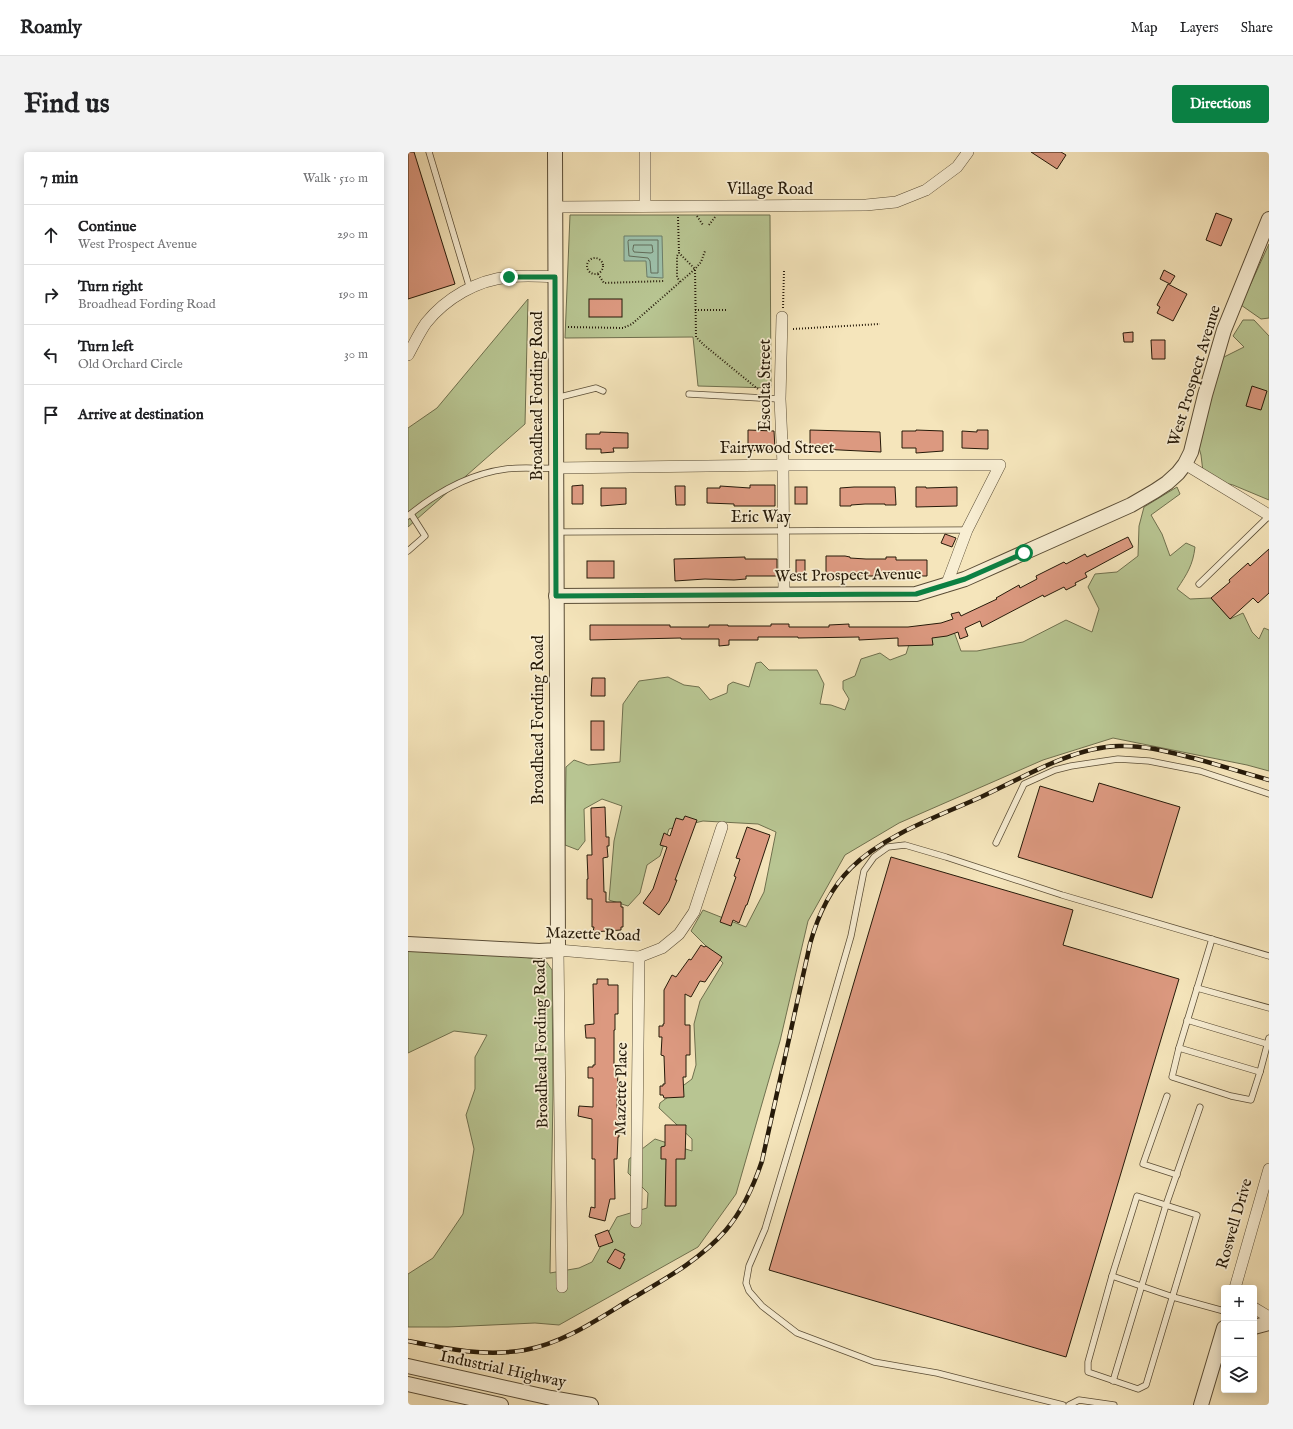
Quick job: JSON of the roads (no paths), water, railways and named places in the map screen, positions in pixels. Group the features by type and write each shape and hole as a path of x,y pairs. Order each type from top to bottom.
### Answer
{"street":[{"name":"Broadhead Fording Road","path":"555,152 555,468 562,1287"},
{"path":"645,152 645,206"},
{"name":"Village Road","path":"555,207 866,205 896,202 926,190 957,167 968,152"},
{"name":"West Prospect Avenue","path":"556,596 916,594 965,579 1131,504 1167,483 1185,464 1191,452 1205,395 1224,330 1269,219"},
{"path":"408,355 425,325 434,314 456,296 492,280 509,277 555,277"},
{"name":"Escolta Street","path":"782,317 780,399 783,465 784,595"},
{"path":"1185,464 1269,516"},
{"name":"Fairywood Street","path":"555,468 783,465 1000,465 967,530"},
{"path":"946,586 967,530"},
{"name":"Mazette Road","path":"408,944 558,950 639,957 662,948 679,934 694,912 722,827"},
{"name":"Mazette Place","path":"636,1222 639,957"},
{"name":"Roswell Drive","path":"1236,1285 1269,1169"},
{"path":"1239,1269 1242,1285"},
{"path":"1257,1310 1269,1320"},
{"path":"1257,1318 1269,1320"},
{"path":"1257,1326 1269,1320"},
{"path":"1201,1405 1221,1338"},
{"path":"1213,1364 1221,1352"},
{"name":"Industrial Highway","path":"408,1366 528,1393 591,1405"},
{"path":"408,1384 501,1405"}],"lane":[{"path":"429,152 470,289"},
{"path":"555,398 596,388 603,390"},
{"path":"689,394 780,399"},
{"path":"408,551 425,536 409,515 439,493 458,482 481,474 507,469 555,468"},
{"path":"1198,584 1269,516"},
{"name":"Eric Way","path":"556,532 967,530"},
{"path":"996,843 1024,784 1055,770 1071,766 1118,759 1149,761 1200,771 1269,794"},
{"path":"1063,1405 937,1373 874,1362 797,1333 762,1306 754,1298 746,1283 749,1266 768,1222 851,936 864,871 874,857 888,847 905,845 1062,895 1269,956"},
{"path":"1187,1020 1268,1041 1251,1100 1231,1096 1172,1077 1187,1020 1212,940"},
{"path":"1197,988 1269,1008"},
{"path":"1179,1048 1260,1072"},
{"path":"1167,1096 1143,1164 1177,1175"},
{"path":"1113,1381 1166,1205 1200,1107"},
{"path":"1137,1196 1197,1215 1146,1385 1138,1389 1088,1372 1088,1362 1112,1276 1137,1196"},
{"path":"1112,1276 1173,1297 1221,1310"},
{"path":"1069,1405 1079,1400 1114,1405"}],"water":[{"path":"624,236 662,236 663,278 647,277 646,261 624,261"}],"railway":[{"path":"408,1341 466,1351 495,1353 539,1347 567,1336 657,1284 693,1260 716,1241 743,1206 752,1188 762,1161 810,944 821,913 831,894 844,876 864,856 879,846 913,827 1048,765 1084,752 1102,748 1128,746 1156,749 1269,780"}]}
